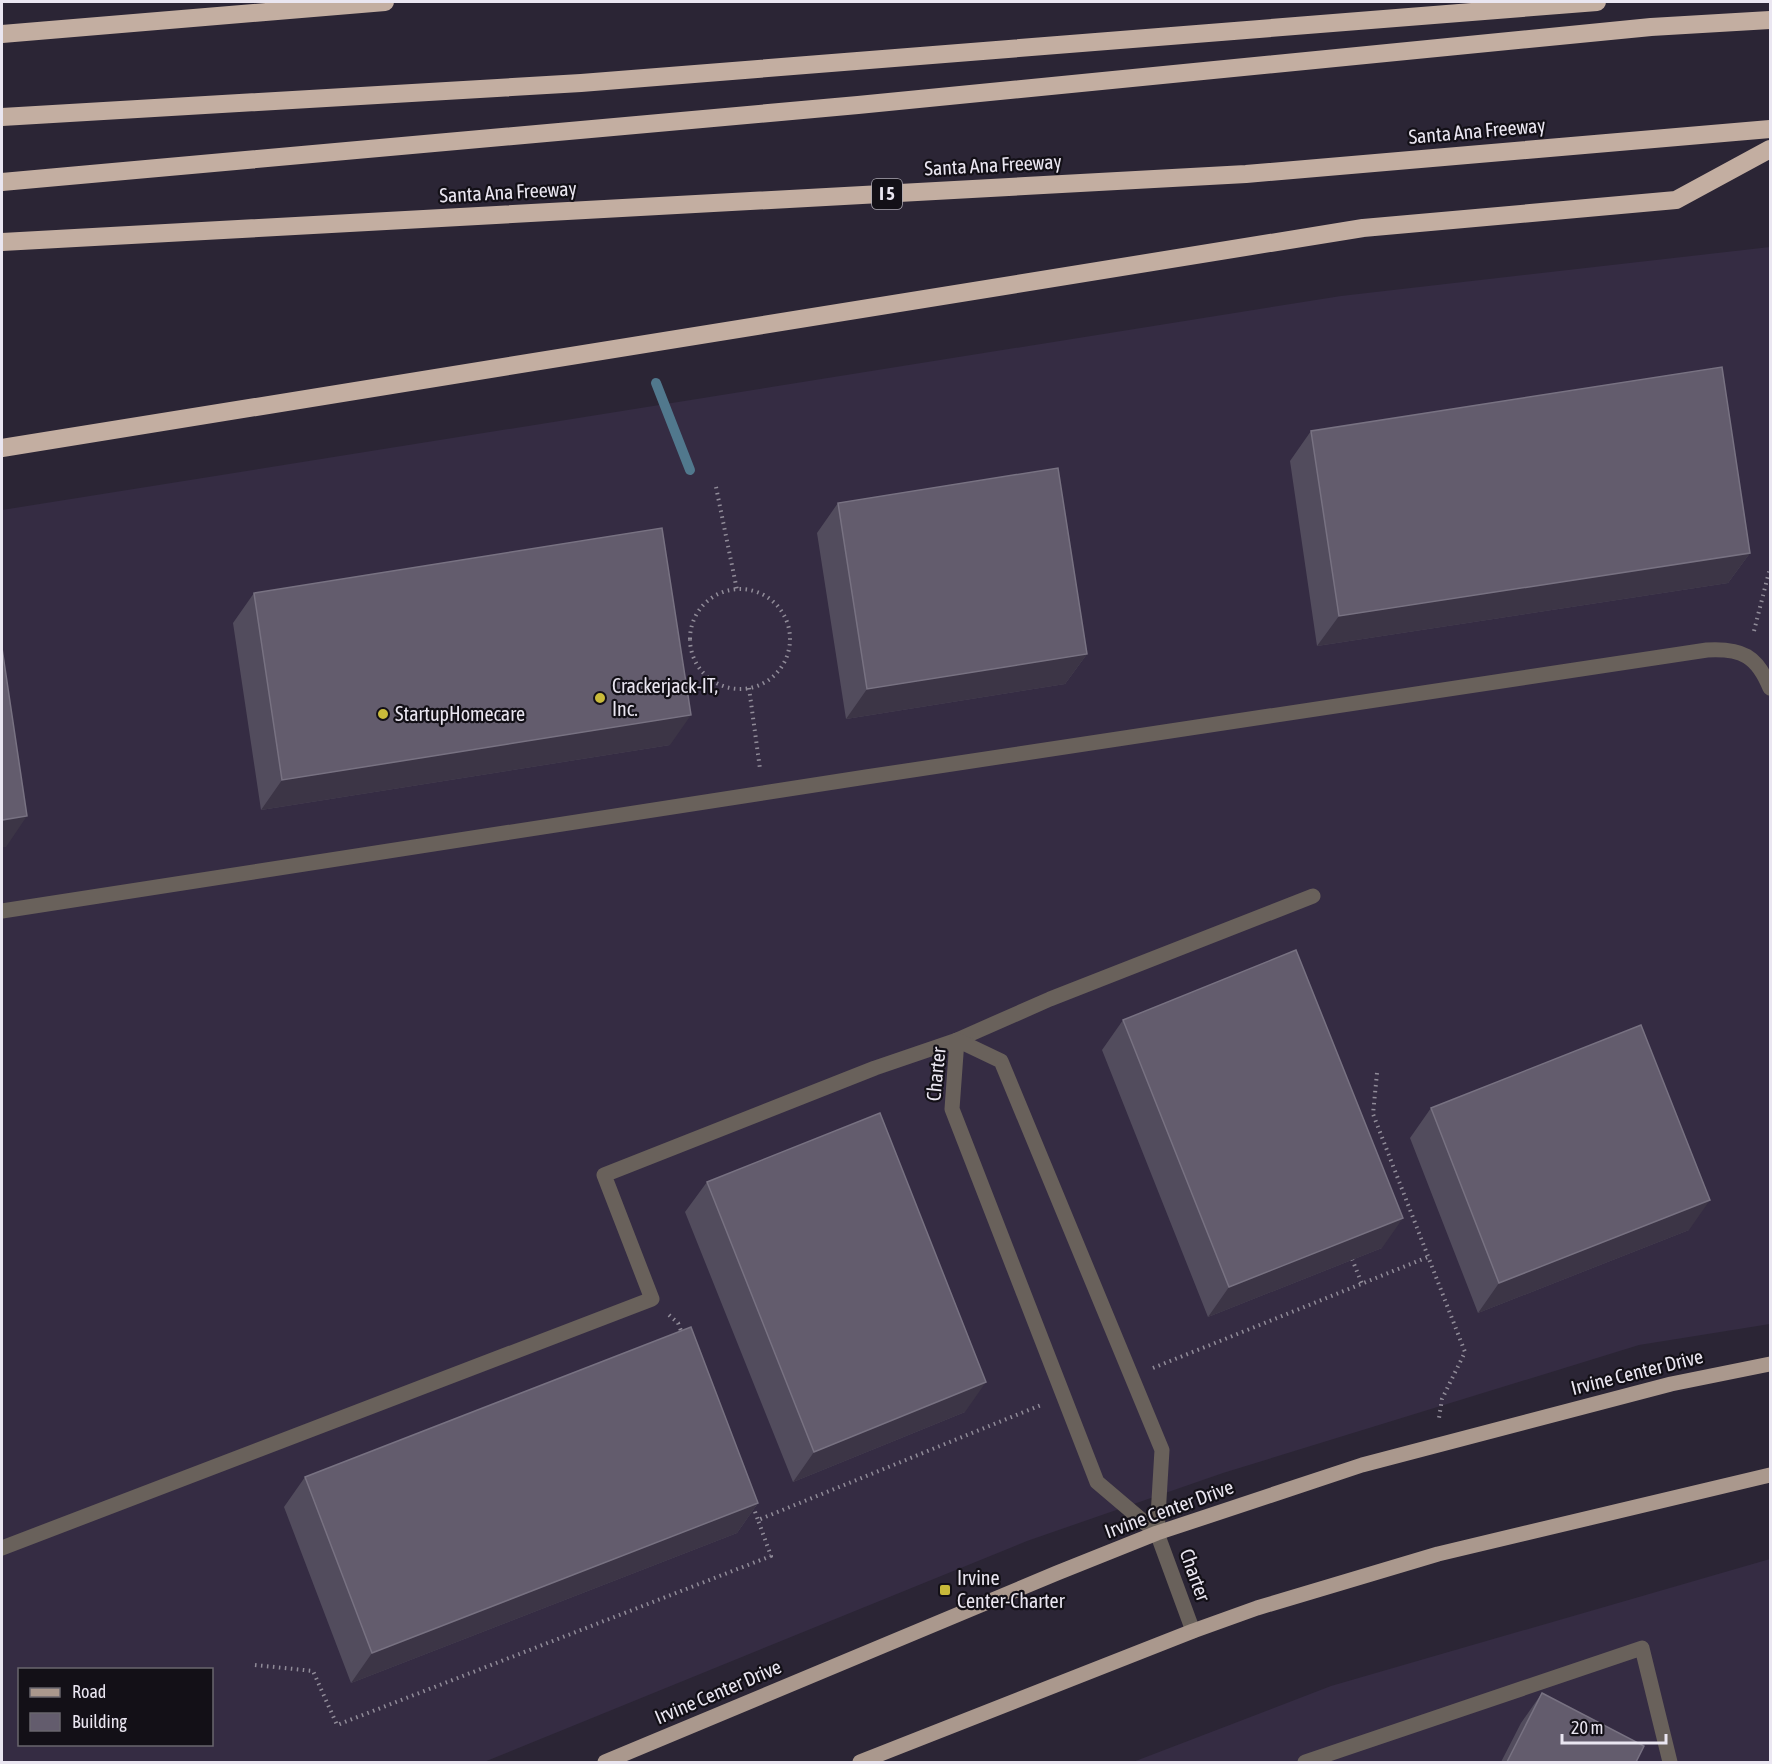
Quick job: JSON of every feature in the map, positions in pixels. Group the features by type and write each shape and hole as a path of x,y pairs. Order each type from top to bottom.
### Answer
{"highway":[{"path":"2,34 385,2"},
{"path":"2,117 581,83 1597,2"},
{"path":"2,182 858,105 1651,27 1770,20"},
{"name":"Santa Ana Freeway","path":"2,242 1246,174 1770,129"},
{"path":"2,448 1363,228 1676,200 1770,149"}],"main road":[{"name":"Irvine Center Drive","path":"605,1762 1157,1533 1362,1465 1671,1384 1770,1364"},
{"path":"860,1762 1193,1630 1257,1608 1438,1554 1770,1475"}],"street":[{"path":"2,911 1707,650 1727,648 1746,654 1764,671 1770,688"},
{"path":"2,1548 652,1299 604,1175 875,1068 957,1040 1050,999 1312,896"},
{"name":"Charter","path":"1157,1533 1097,1482 952,1109 957,1040 1001,1061 1162,1450 1157,1533 1193,1630"},
{"path":"1305,1762 1642,1648 1670,1762"}],"path":[{"path":"716,487 736,590"},
{"path":"1746,654 1760,613 1770,568"},
{"path":"724,591 756,591 770,599 781,610 788,624 790,640 787,656 779,671 765,682 749,688 732,688 715,682 702,672 693,657 690,639 693,624 700,610 710,599 724,591"},
{"path":"749,688 764,794"},
{"path":"1377,1072 1373,1114 1465,1352 1442,1399 1434,1446"},
{"path":"1131,1376 1428,1257"},
{"path":"1352,1259 1362,1284"},
{"path":"652,1299 678,1323 687,1345"},
{"path":"758,1520 1064,1395"},
{"path":"255,1665 313,1671 337,1725 771,1556 749,1498"}],"shaded area":[{"path":"1770,247 1770,1324 1639,1345 1223,1473 1027,1541 484,1762 2,1762 2,510 1341,296"},
{"path":"1770,1559 1770,1762 1133,1762 1331,1686"}],"building":[{"path":"1722,367 1750,553 1339,616 1311,431"},
{"path":"1058,468 1087,654 867,689 838,503"},
{"path":"662,528 691,715 282,780 254,593"},
{"path":"2,648 27,816 2,820"},
{"path":"1296,950 1403,1218 1229,1287 1123,1020"},
{"path":"1641,1025 1710,1200 1499,1283 1431,1108"},
{"path":"880,1113 986,1382 814,1452 707,1182"},
{"path":"691,1327 758,1503 372,1653 305,1477"},
{"path":"1542,1693 1644,1746 1636,1762 1507,1762"}],"waterway":[{"path":"656,383 690,470"}],"place":[{"name":"Crackerjack-IT, Inc.","path":"600,698"},
{"name":"StartupHomecare","path":"383,714"},
{"name":"Irvine Center-Charter","path":"945,1590"}]}
